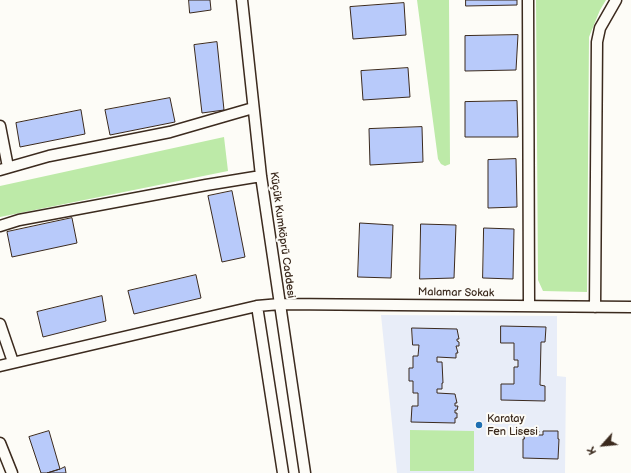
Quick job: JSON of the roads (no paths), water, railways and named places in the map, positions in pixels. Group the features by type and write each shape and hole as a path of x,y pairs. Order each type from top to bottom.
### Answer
{"street":[{"name":"Küçük Kumköprü Caddesi","path":"242,0 261,176 305,473"},
{"path":"528,0 529,306"},
{"path":"595,307 597,42 600,28 616,0"},
{"path":"0,126 4,168 49,156 170,132 253,108"},
{"path":"0,226 19,220 261,176"},
{"name":"Malamar Sokak","path":"0,366 257,306 280,304 631,307"},
{"path":"257,306 283,473"},
{"path":"0,324 13,362"},
{"path":"0,443 12,473"}],"place":[{"name":"Karatay Fen Lisesi","path":"479,425"}]}
